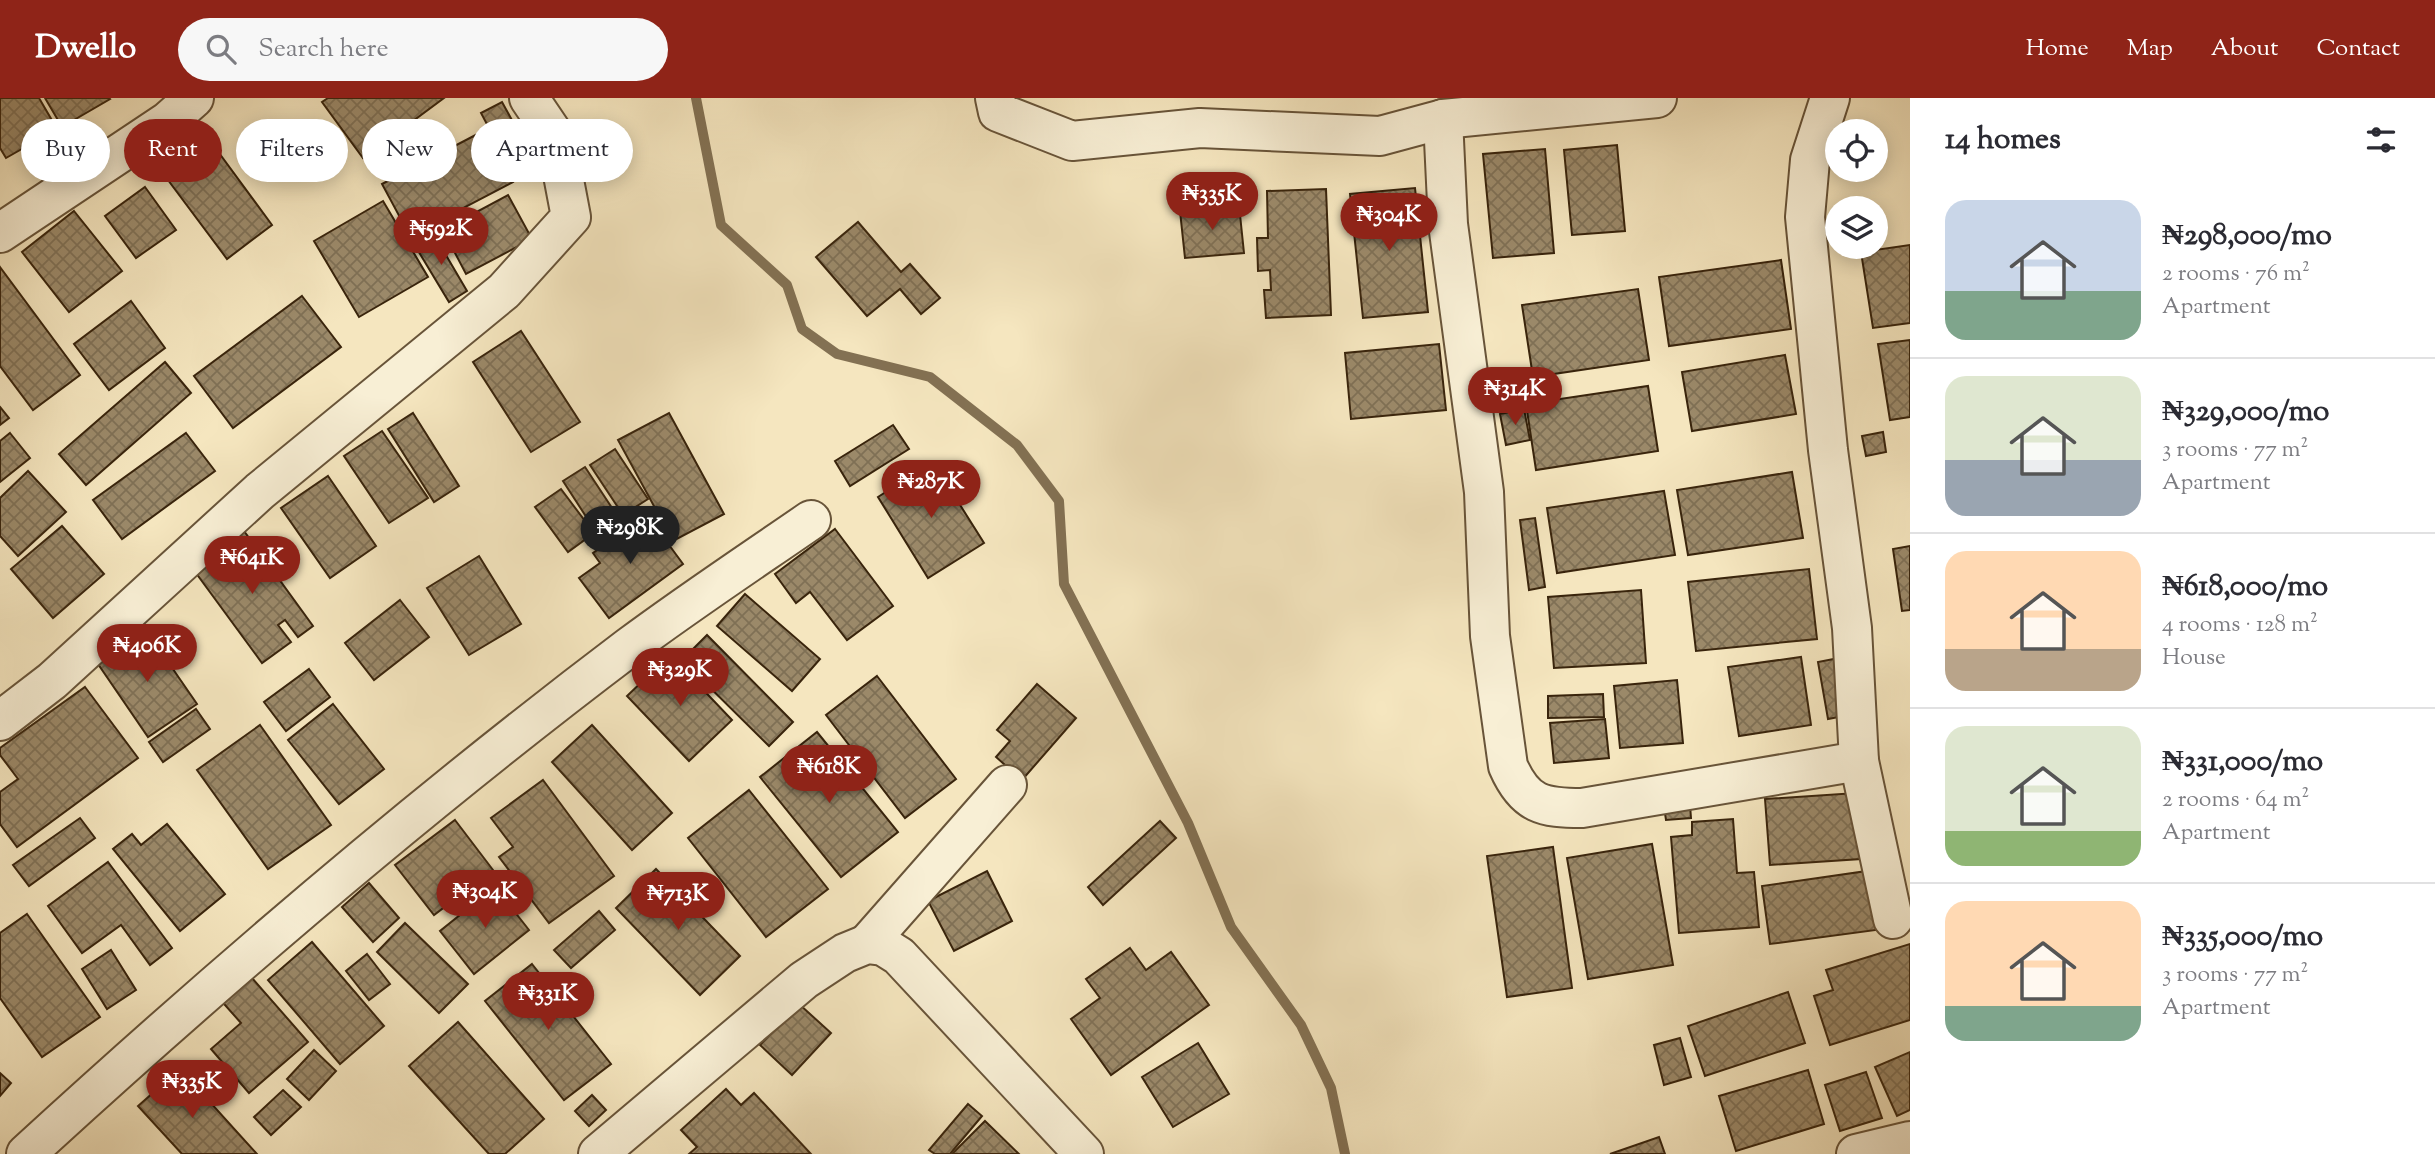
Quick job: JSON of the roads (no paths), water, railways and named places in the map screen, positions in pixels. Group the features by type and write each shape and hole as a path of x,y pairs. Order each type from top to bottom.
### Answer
{"street":[{"path":"0,233 167,121 194,98"},
{"path":"0,721 52,681 260,491 504,291 571,217 556,138 529,98"},
{"path":"995,98 998,112 1072,141 1200,128 1380,136 1443,119 1657,98"},
{"path":"1830,98 1810,160 1805,217 1828,450 1852,628 1859,761 1893,919"},
{"path":"1443,119 1448,224 1484,492 1490,636 1508,766 1516,785 1540,804 1583,808 1859,761"},
{"path":"26,1154 265,941 413,819 630,647 811,520"},
{"path":"598,1154 804,980 845,953 867,944 1007,785"},
{"path":"867,944 883,946 899,956 1084,1154"},
{"path":"1856,1154 1910,1140"}],"waterway":[{"path":"696,98 721,225 787,285 802,329 837,354 930,377 1017,445 1059,501 1064,584 1188,823 1231,927 1301,1025 1331,1088 1345,1154"}]}
